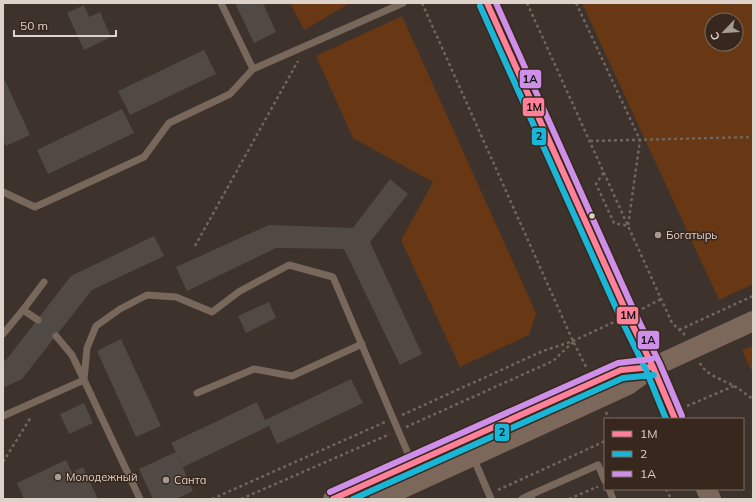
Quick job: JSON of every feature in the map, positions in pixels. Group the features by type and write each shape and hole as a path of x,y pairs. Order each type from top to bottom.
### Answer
{"main road":[{"path":"487,3 674,415"},
{"path":"379,499 628,385 653,367 753,321"},
{"path":"333,499 621,370 653,367"},
{"path":"706,490 711,499"}],"lane":[{"path":"221,3 253,70"},
{"path":"3,192 35,207 144,157 169,123 230,94 253,70 403,3"},
{"path":"84,380 87,348 96,326 120,309 147,295 176,297 212,312 240,291 289,265 333,277 412,464"},
{"path":"3,334 44,282"},
{"path":"23,310 38,320"},
{"path":"56,336 72,355 140,499"},
{"path":"197,393 254,369 292,376 362,344"},
{"path":"3,416 84,380"},
{"path":"473,457 490,496"},
{"path":"522,499 531,497 598,465 604,479"}],"path":[{"path":"241,499 398,431 553,361 573,341 422,3"},
{"path":"527,3 672,323 679,330 753,296"},
{"path":"576,3 640,140 628,226"},
{"path":"195,246 300,57"},
{"path":"590,141 753,137"},
{"path":"604,172 596,184 614,223 628,226"},
{"path":"674,415 734,386 753,399"},
{"path":"3,462 30,417"},
{"path":"490,496 604,441"},
{"path":"569,499 597,487 600,493"},
{"path":"666,490 671,499"}],"shaded area":[{"path":"290,3 350,3 304,30"},
{"path":"582,3 753,3 753,284 719,300"},
{"path":"402,16 536,313 529,335 460,367 401,240 433,182 353,138 316,56"},
{"path":"753,346 753,374 742,350"}],"building":[{"path":"235,3 263,3 276,32 254,43"},
{"path":"84,5 89,17 100,12 111,37 84,50 67,13"},
{"path":"204,50 216,74 130,115 118,91"},
{"path":"3,76 30,135 6,146 3,140"},
{"path":"122,109 134,133 48,174 37,150"},
{"path":"390,179 408,194 370,242 422,354 400,365 344,249 276,248 187,291 176,267 269,225 353,228"},
{"path":"154,236 164,256 92,290 22,379 3,388 3,361 6,360 71,276"},
{"path":"269,302 276,318 246,333 238,316"},
{"path":"121,339 161,426 136,437 97,351"},
{"path":"351,379 363,403 277,444 269,426 183,467 177,454 193,491 176,499 153,499 139,469 176,452 171,443 257,402 265,420"},
{"path":"84,403 93,423 69,434 60,414"},
{"name":"Молодежный","path":"66,460 72,472 83,467 98,499 24,499 17,483"}],"transit line":[{"name":"1М","path":"487,3 628,316 653,367 675,418"},
{"name":"1А","path":"496,3 635,313 660,364 682,416"},
{"name":"2","path":"480,6 621,319 646,370 666,418"},
{"name":"1А","path":"330,492 618,363 652,359"},
{"name":"1М","path":"333,499 621,370 653,367"},
{"name":"2","path":"353,499 623,378 654,375"}],"place":[{"name":"Богатырь","path":"658,235"},
{"name":"Молодежный","path":"58,477"},
{"name":"Санта","path":"166,480"}]}
